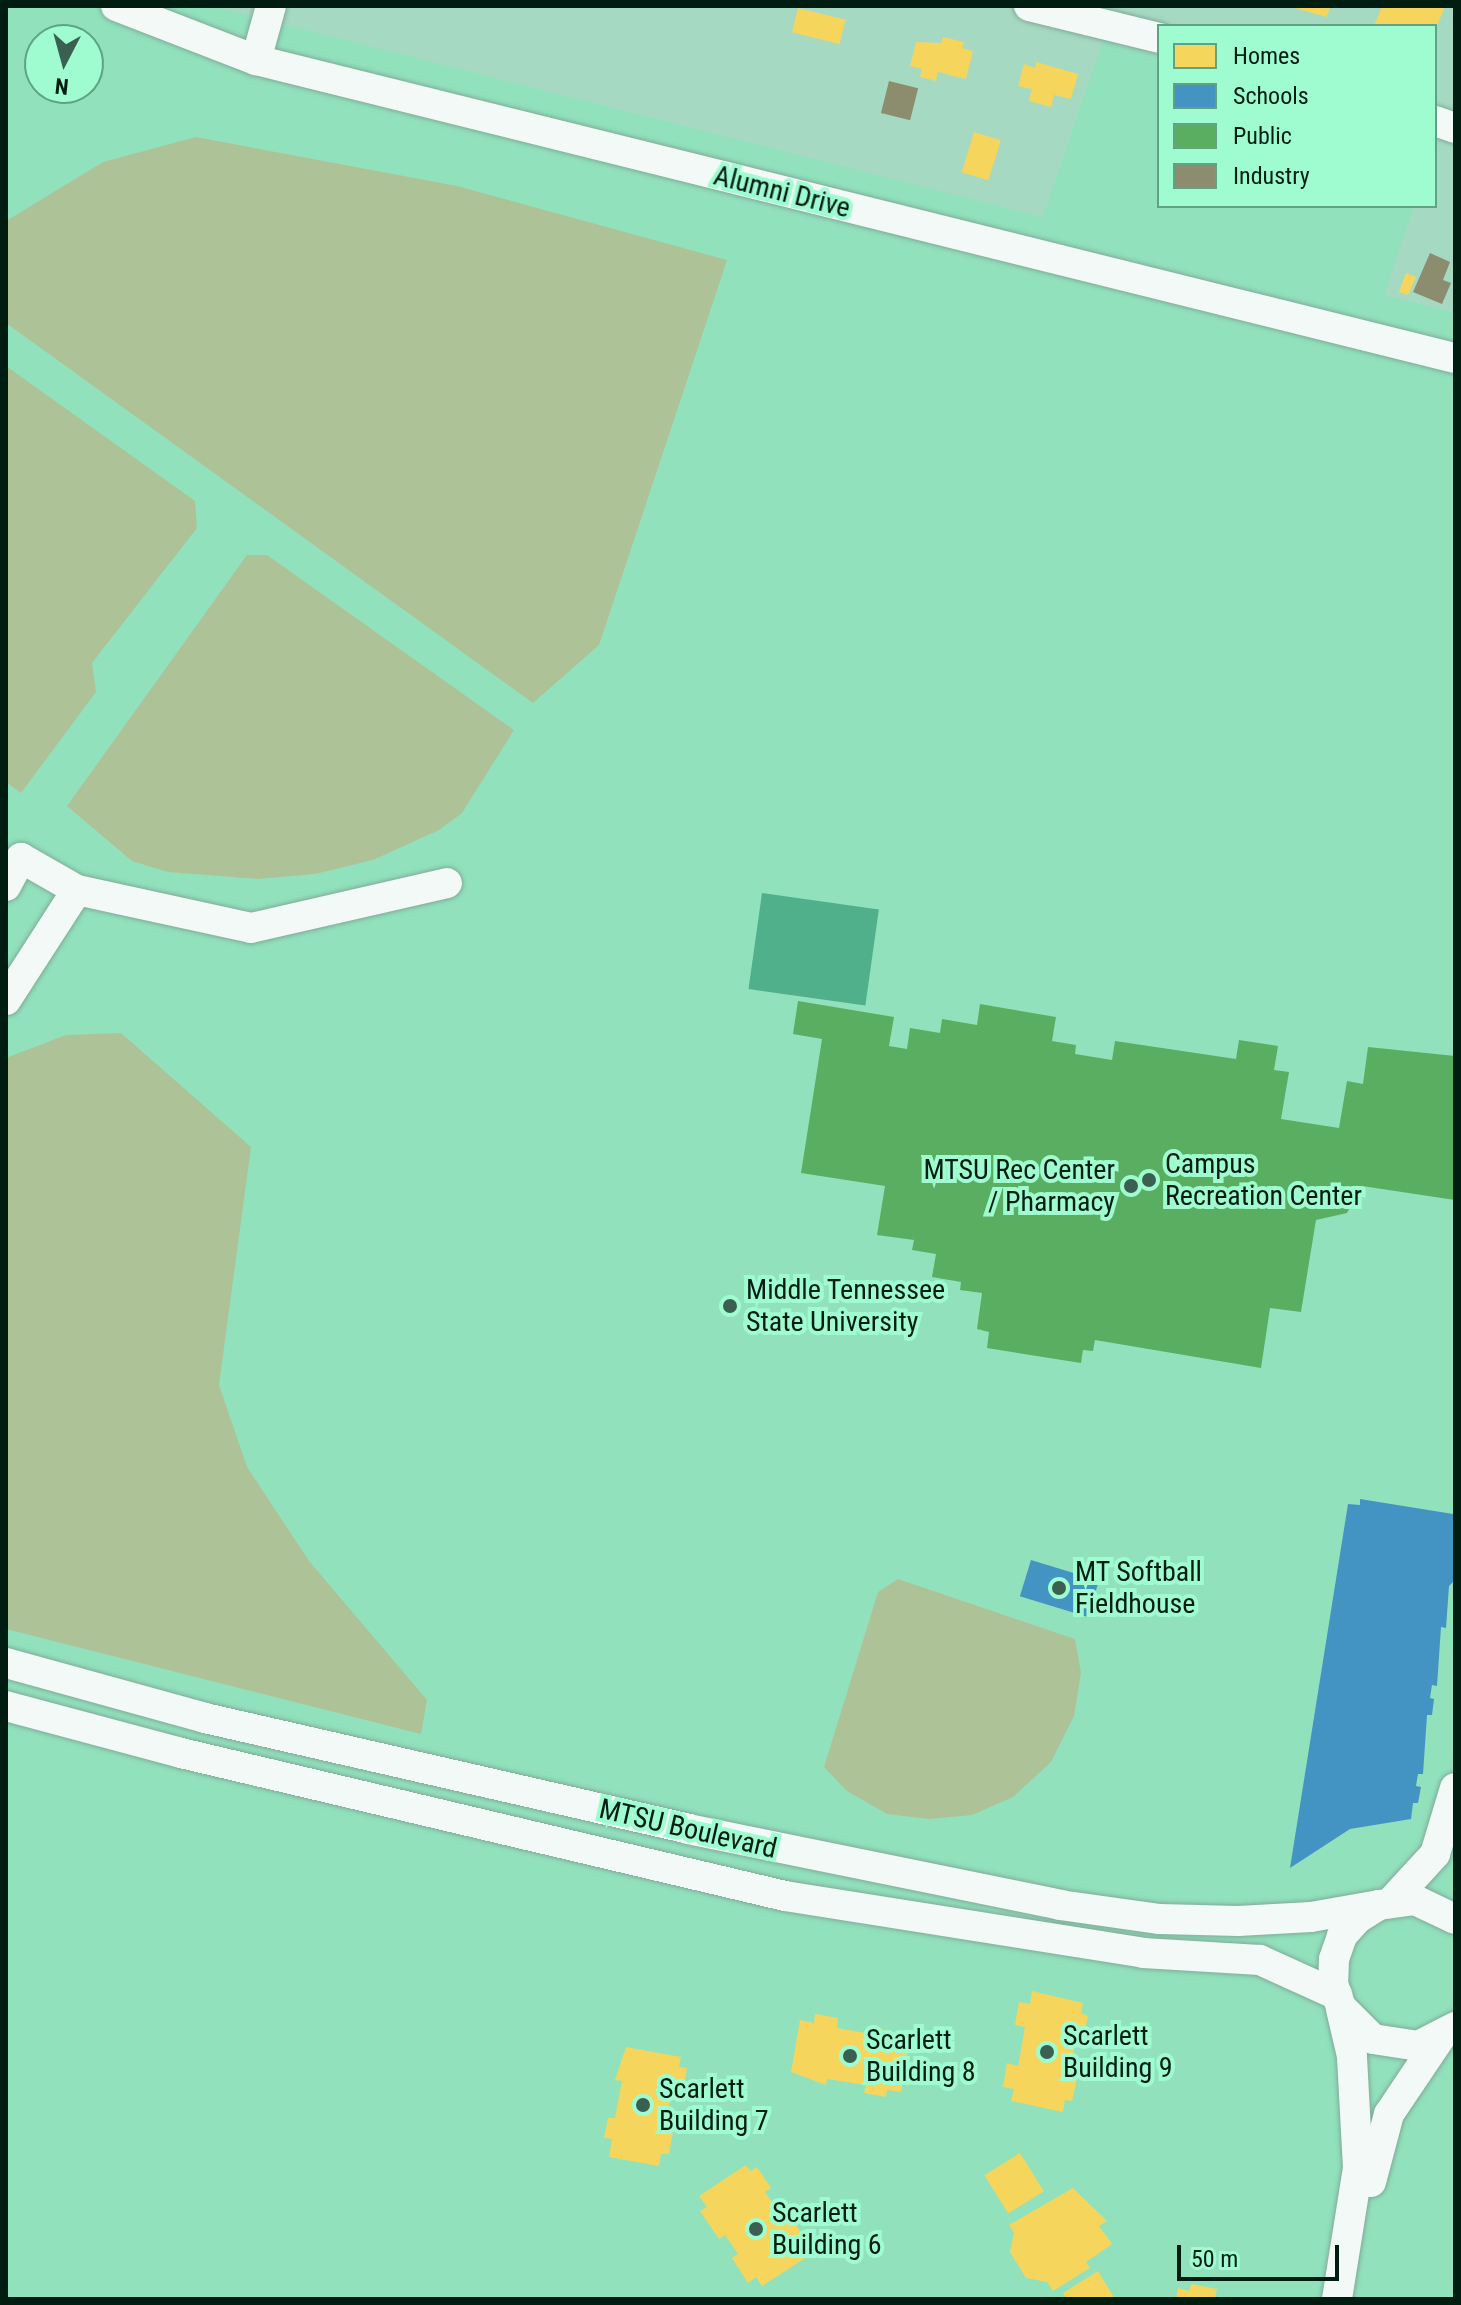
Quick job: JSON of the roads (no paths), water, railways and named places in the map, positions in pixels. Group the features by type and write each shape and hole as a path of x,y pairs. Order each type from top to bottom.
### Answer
{"street":[{"name":"Alumni Drive","path":"116,6 256,60 1455,358"},
{"path":"256,60 271,6"},
{"path":"1029,6 1157,38"},
{"path":"6,886 21,858 77,890 251,928 447,883"},
{"path":"6,1000 77,890"},
{"name":"MTSU Boulevard","path":"6,1663 205,1718 703,1833 1060,1905 1160,1919 1238,1921 1311,1917 1385,1903 1433,1905 1455,1919"},
{"name":"MTSU Boulevard","path":"6,1706 181,1753 785,1896 1143,1953 1260,1960 1339,2001"},
{"path":"1337,2299 1358,2168 1352,2056 1339,2001 1334,1959 1342,1936 1358,1918 1385,1903 1435,1854 1455,1788"},
{"path":"1339,2001 1373,2039 1418,2046 1449,2032"},
{"path":"1358,2299 1373,2159 1383,2126 1401,2090 1449,2032"}],"place":[{"name":"Campus Recreation Center","path":"1149,1180"},
{"name":"MTSU Rec Center / Pharmacy","path":"1131,1186"},
{"name":"Middle Tennessee State University","path":"730,1306"},
{"name":"MT Softball Fieldhouse","path":"1059,1588"},
{"name":"Scarlett Building 9","path":"1047,2052"},
{"name":"Scarlett Building 8","path":"850,2056"},
{"name":"Scarlett Building 7","path":"643,2105"},
{"name":"Scarlett Building 6","path":"756,2229"}]}
